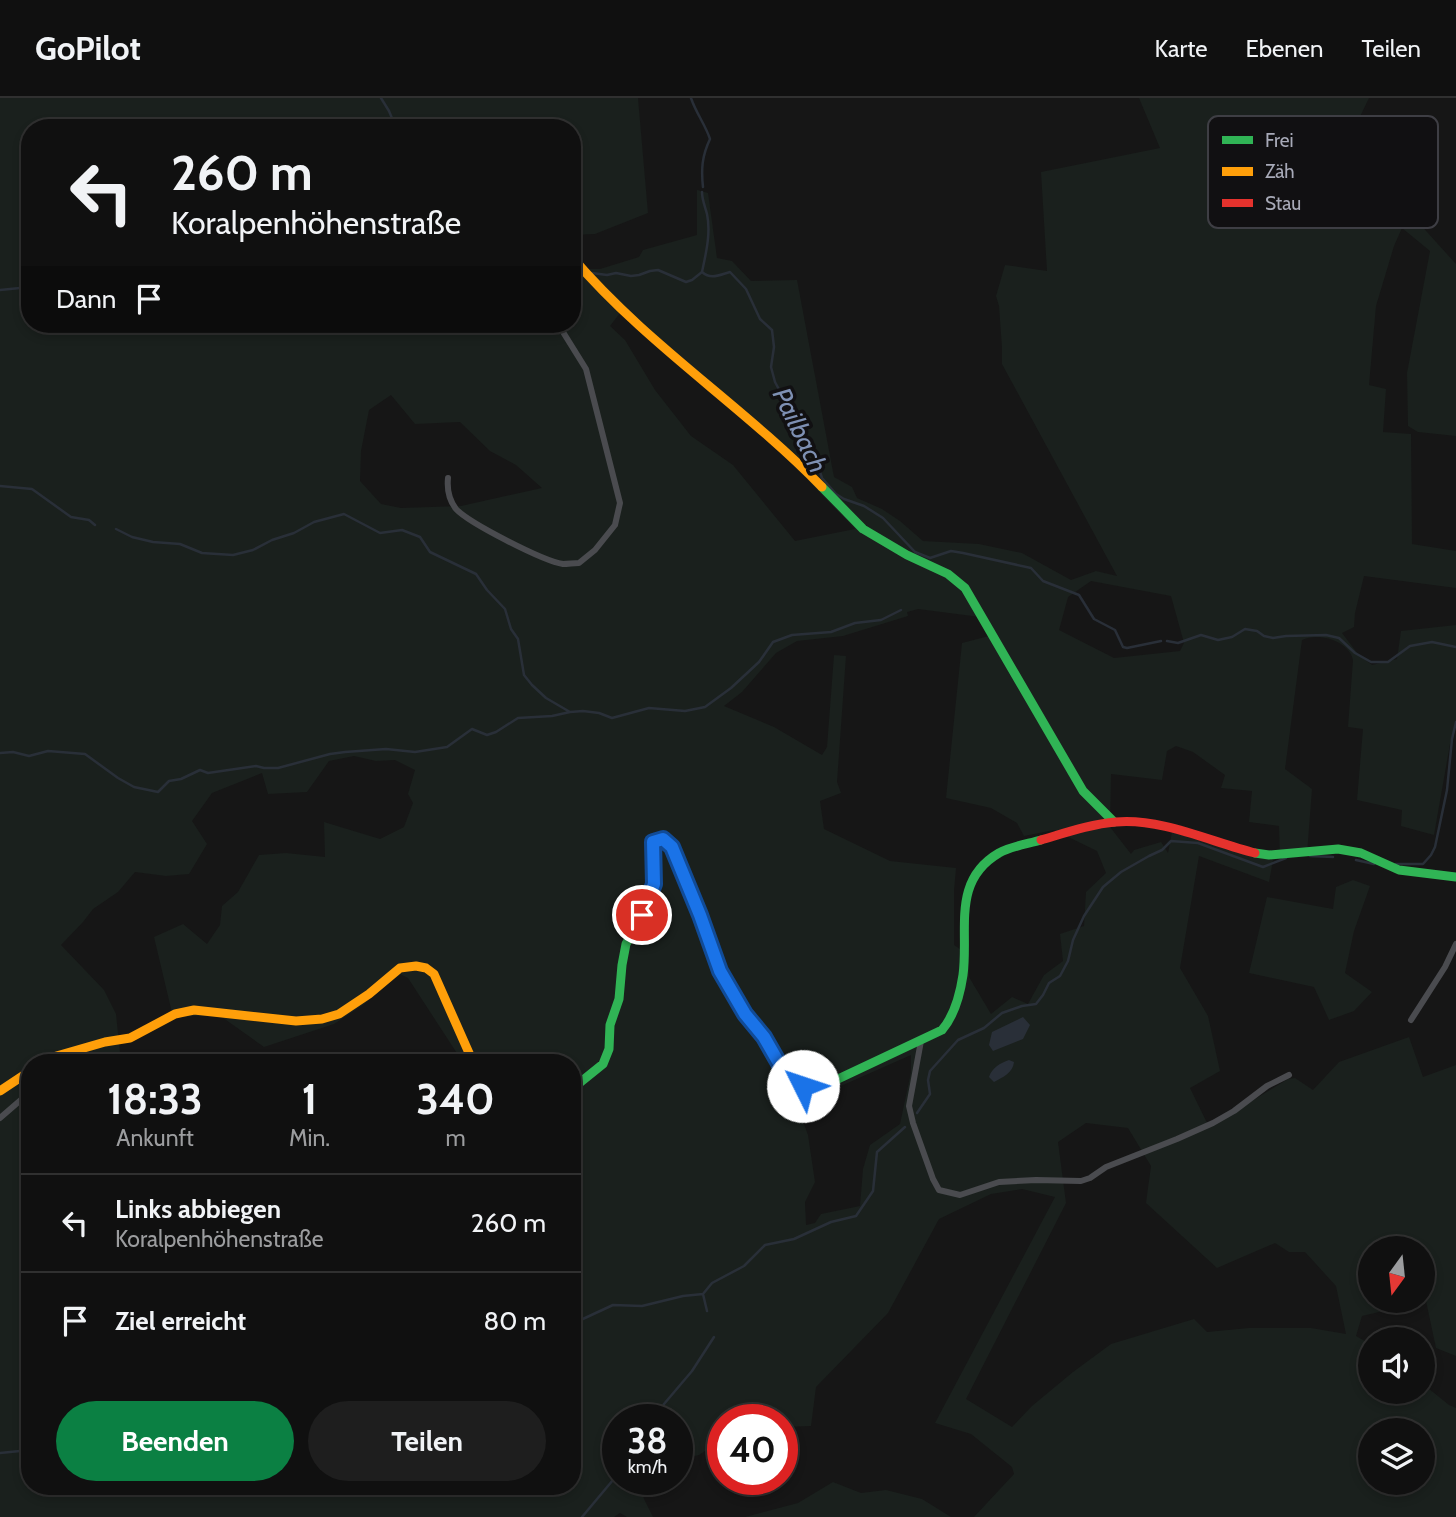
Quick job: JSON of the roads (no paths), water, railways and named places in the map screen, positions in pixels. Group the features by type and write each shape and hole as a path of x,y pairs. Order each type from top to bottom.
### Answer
{"street":[{"path":"581,268 614,302 709,387 793,457 863,529 907,555 948,574 965,588 1083,792 1114,822"},
{"path":"448,478 447,490 454,508 472,522 531,552 562,564 579,563 595,550 610,532 615,525 620,503 616,484 586,369 564,333"},
{"path":"581,1082 603,1064 609,1049 610,1025 619,999 626,944 642,915 654,884 653,842 663,839 672,847 720,971 788,1079 803,1086 824,1084 942,1030 951,1019 956,1006 963,975 965,901 971,882 981,867 1000,853 1018,846 1114,822 1134,822 1173,829 1254,853 1269,855 1322,849 1349,850 1399,870 1456,877"},
{"path":"1411,1020 1445,967 1456,944"},
{"path":"64,1054 104,1042 130,1038 175,1014 194,1010 296,1021 322,1019 339,1014 400,968 416,966 426,968 434,975 469,1054"},
{"path":"921,1041 909,1106 913,1123 939,1189 960,1195 999,1182 1070,1182 1090,1178 1106,1167 1213,1123 1289,1075"},
{"path":"77,1054 82,1049"},
{"path":"0,1091 21,1077"},
{"path":"0,1118 21,1100"}],"waterway":[{"path":"381,98 392,119"},
{"name":"Pailbach","path":"691,98 710,139 703,163 703,187"},
{"name":"Pailbach","path":"702,192 707,214 708,243 702,272"},
{"path":"592,273 631,276 658,270 686,282 702,272"},
{"name":"Pailbach","path":"702,272 712,276 730,272 746,289 760,319 772,330 774,347 771,367 775,382 810,442 822,478 836,494 883,518 915,552 930,558 951,551 1031,568 1043,581 1079,595 1094,619 1115,630 1123,647 1161,641"},
{"path":"0,290 21,288"},
{"path":"0,486 32,489 71,517 89,520 95,525"},
{"path":"116,529 132,537 180,544 202,553 233,555 253,550 314,522 344,514 380,533 402,530 420,537 430,552 476,574 505,609 511,629 518,639 524,675 546,698 570,712"},
{"path":"0,753 13,752 29,756 48,751 85,754 134,787 158,792 169,781 181,779 200,770 208,773 256,766 278,768 345,752 386,749 415,752 447,747 472,729 487,735 518,718 583,711 612,718 649,708 685,711 705,707 731,688 759,662 773,642 792,635 831,632 855,623 881,620 901,610"},
{"name":"Pailbach","path":"1167,641 1178,643 1201,635 1218,640 1232,637 1245,629 1273,638 1326,635 1339,638 1355,653 1371,662 1388,662 1410,646 1432,642 1456,647"},
{"path":"1396,864 1423,864 1435,847 1447,790 1456,722"},
{"path":"917,1113 930,1094 930,1071 958,1040 984,1028 1002,1013 1036,1004 1049,983 1060,976 1084,916 1103,887 1121,872 1162,850 1171,841 1198,843 1263,867 1286,858"},
{"path":"1310,856 1333,857"},
{"path":"1356,860 1374,864"},
{"path":"581,1320 613,1305 642,1306 703,1294 712,1283 744,1266 765,1245 794,1239 831,1222 856,1216 873,1191 877,1152 905,1127"},
{"path":"703,1294 707,1311"},
{"path":"664,1404 692,1371 714,1337"},
{"path":"0,1453 21,1451"},
{"path":"582,1517 602,1493"}]}
